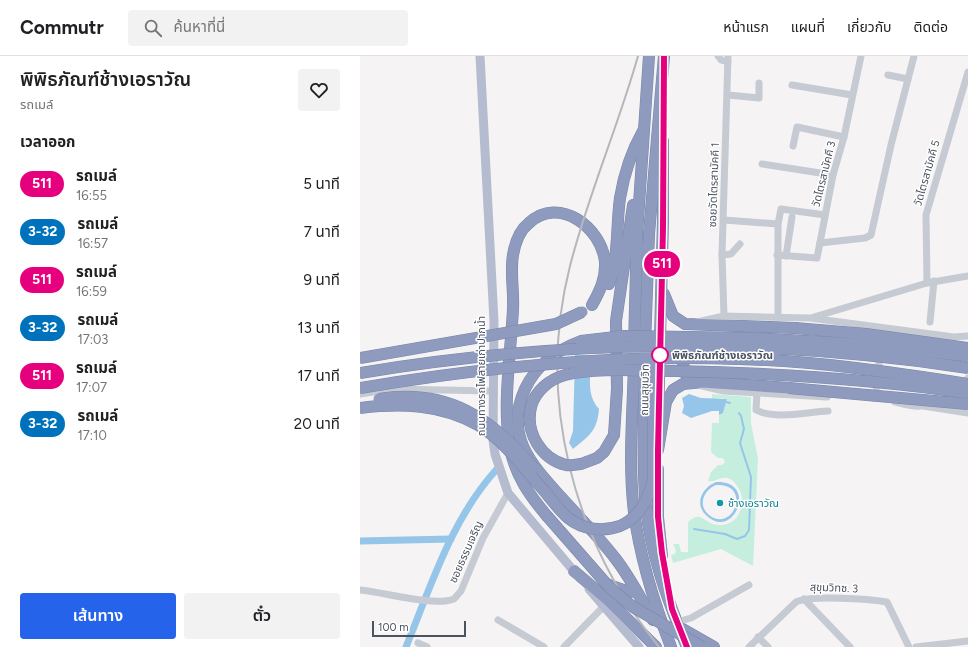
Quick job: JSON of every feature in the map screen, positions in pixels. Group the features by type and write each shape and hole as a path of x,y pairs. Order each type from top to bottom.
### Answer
{"highway":[{"name":"ถนนสุขุมวิท","path":"649,56 636,262 632,489 638,539 645,569 670,647"},
{"name":"ถนนสุขุมวิท","path":"664,56 663,85 652,190 647,262 644,459 645,497 650,530 663,584 687,647"},
{"path":"663,85 658,450 660,535 672,609"},
{"path":"360,358 556,324 582,312 592,305 604,294 611,277 616,253 620,198 625,173 633,148 645,127"},
{"path":"644,144 617,307 617,389 614,435 604,452 596,458 581,464 568,466 545,453 535,441 530,426 531,407 537,396 547,384 566,375 591,371 628,371 766,374 886,382 968,393"},
{"path":"360,408 380,406 416,406 433,408 464,418 490,433 507,449 569,518 592,529 613,528 622,525 639,512 649,495 653,481 653,358 656,238 662,175"},
{"path":"592,305 601,290 605,271 602,250 593,232 577,218 563,214 544,214 529,222 519,237 513,256 514,298 508,393 508,435 517,473 534,500 610,588 633,607 702,647"},
{"path":"661,280 670,311 676,320 685,324 794,328 892,337 968,349"},
{"path":"534,468 524,449 518,426 520,404 524,393 535,373 544,362 562,350 581,341 624,336 751,338 857,344 968,356"},
{"path":"691,382 686,375 683,357 686,341 690,339 811,344 881,349"},
{"path":"360,373 506,353 670,345 796,348 864,354 968,368"},
{"path":"360,388 448,374 505,368 579,362 672,358 798,362 858,368 968,384"},
{"path":"658,450 664,411 669,395 678,386 691,382 789,388 968,404"},
{"path":"360,402 404,397 437,400 458,406 480,417 496,428 615,558 670,647"},
{"path":"574,571 593,580 621,589 636,591"},
{"path":"574,571 608,600 656,647"},
{"path":"678,625 714,647"}],"main road":[{"name":"ถนนทางรถไฟสายเก่าปากน้ำ","path":"480,56 494,332 493,440 495,454 508,493 639,647"}],"street":[{"path":"718,56 721,60 728,59"},
{"name":"วัดไตรสามัคคี 3","path":"777,255 815,259 820,243 833,175 844,137 861,56"},
{"path":"820,243 865,238 871,235 891,145 914,56"},
{"name":"ซอยวัดไตรสามัคคี 1","path":"724,316 722,255 728,59"},
{"name":"วัดไตรสามัคคี 5","path":"930,322 930,282 926,215 968,72"},
{"path":"888,75 908,79"},
{"path":"728,95 759,98 759,83"},
{"path":"792,85 852,95"},
{"path":"793,146 796,129 798,127 844,137"},
{"path":"762,164 833,175"},
{"path":"778,317 777,255 778,224 781,209 825,215"},
{"path":"786,256 792,216"},
{"path":"724,220 778,224"},
{"path":"722,255 731,254 740,244"},
{"path":"810,318 930,282 968,276"},
{"path":"685,324 724,316 810,318 954,337 968,336"},
{"path":"871,400 875,396 876,392 883,328"},
{"path":"360,354 494,332"},
{"path":"954,337 968,349"},
{"path":"920,406 952,394 962,386 968,378"},
{"path":"691,382 703,387 724,391 871,400 968,413"},
{"path":"360,394 394,389 494,391"},
{"path":"757,393 756,410 759,412 774,415 828,411"},
{"name":"ซอยธรรมเจริญ","path":"360,590 415,600 451,601 458,595 487,523 508,493"},
{"path":"678,625 749,585"},
{"name":"สุขุมวิทซ. 3","path":"749,647 796,602 804,599 818,598 887,602 909,647"},
{"path":"804,599 850,647"},
{"path":"564,647 604,606"},
{"path":"498,620 544,647"},
{"path":"758,637 768,647"},
{"path":"916,647 960,644 968,640"},
{"path":"418,643 427,647"}],"green space":[{"path":"712,394 751,397 751,423 758,459 753,566 721,549 673,563 671,555 675,554 676,550 673,544 679,544 681,552 688,552 688,522 692,519 699,517 714,524 728,524 737,517 742,506 739,489 730,479 723,478 708,481 711,472 718,465 722,465 725,462 723,458 718,458 711,452 712,423 719,423 719,415 723,413 727,399 712,399"}],"water":[{"path":"575,355 590,355 590,384 592,397 599,409 596,423 592,432 573,449 569,443 573,431"},
{"path":"689,394 701,398 727,399 723,413 719,415 719,411 712,411 691,418 682,413 684,406 682,398"},
{"path":"716,482 729,484 737,490 739,498 738,508 733,516 726,521 717,522 703,512 700,502 701,497 706,488","holes":["716,485 727,486 734,492 736,499 735,506 732,513 725,518 718,519 709,515 705,511 703,507 705,494"]}],"waterway":[{"path":"726,402 730,403"},
{"path":"694,529 725,534 737,539 745,536 749,530 751,477 740,443 744,429 739,413"},
{"path":"406,647 454,532 480,489 496,470"},
{"path":"360,541 451,539"}],"railway":[{"path":"638,56 585,213 570,266 561,316 557,367 561,417 570,467 584,515 604,561 629,606 659,647"}],"bus line":[{"name":"511","path":"664,56 662,175 663,228 658,517 664,568 672,609 687,647"}],"place":[{"name":"พิพิธภัณฑ์ช้างเอราวัณ","path":"660,355"},
{"name":"ช้างเอราวัณ","path":"720,503"}]}
